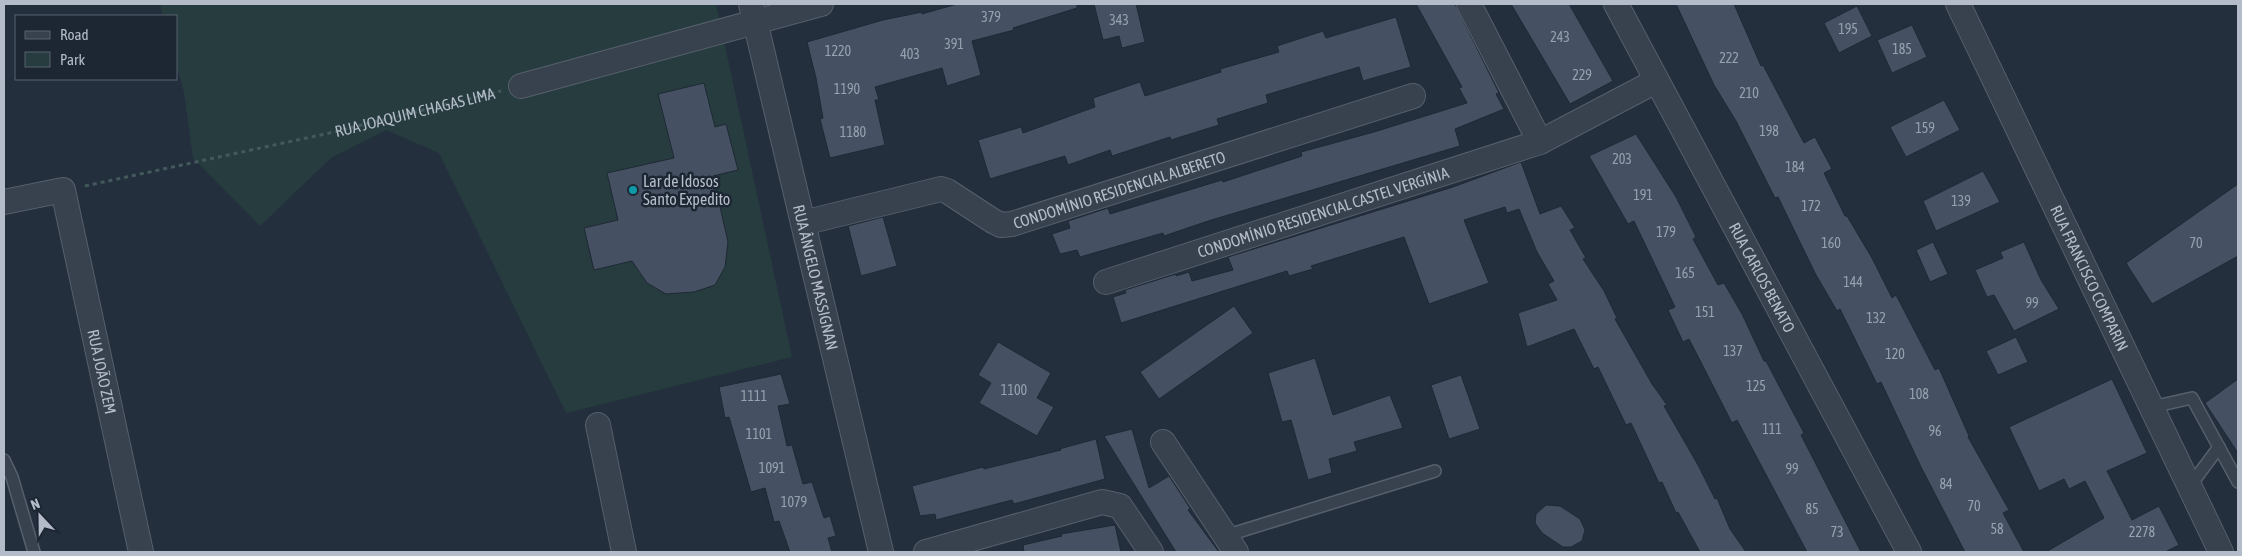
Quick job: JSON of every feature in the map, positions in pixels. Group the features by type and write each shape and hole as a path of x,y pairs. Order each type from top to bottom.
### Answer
{"street":[{"path":"521,86 753,12 821,4"},
{"path":"1469,4 1540,142"},
{"name":"RUA CARLOS BENATO","path":"1616,4 1909,552"},
{"name":"RUA FRANCISCO COMPARIN","path":"1958,4 2221,552"},
{"name":"RUA ÂNGELO MASSIGNAN","path":"753,12 881,552"},
{"name":"CONDOMÍNIO RESIDENCIAL CASTEL VERGÍNIA","path":"1106,282 1540,142 1656,81"},
{"name":"CONDOMÍNIO RESIDENCIAL ALBERETO","path":"803,223 940,189 947,191 993,221 1001,224 1012,224 1413,96"},
{"path":"4,202 63,190"},
{"name":"RUA JOÃO ZEM","path":"63,190 141,552"},
{"path":"598,425 624,552"},
{"path":"1163,442 1230,544"},
{"path":"926,552 1102,502 1120,506 1151,552"}],"lane":[{"path":"2152,407 2192,398 2238,482"},
{"path":"2190,486 2219,447"},
{"path":"4,460 12,477 34,552"},
{"path":"1230,544 1435,471"}],"path":[{"name":"RUA JOAQUIM CHAGAS LIMA","path":"63,190 299,140 521,86"}],"green space":[{"path":"160,4 716,4 792,357 566,413 439,153 386,130 331,158 260,226 193,158 184,92 178,70 178,15 163,15"}],"building":[{"path":"957,4 1077,4 1077,8 1013,28 1014,30 972,41 981,75 947,86 942,68 875,87 879,100 875,100 885,145 830,158 820,119 823,118 807,42 883,20 922,12 922,14"},
{"path":"1094,4 1136,4 1145,42 1122,48 1119,36 1103,40"},
{"path":"1416,4 1455,4 1499,93 1496,94 1504,109 1455,129 1460,146 1208,221 1164,236 1163,233 1080,257 1077,250 1060,254 1052,234 1070,228 1068,221 1108,208 1110,214 1222,180 1223,182 1302,156 1301,152 1467,103 1459,88 1462,87"},
{"path":"1511,4 1569,4 1613,81 1570,104"},
{"path":"1676,4 1734,4 1761,66 1763,65 1804,143 1815,137 1832,169 1824,173 1845,216 1847,216 1872,258 1892,298 1896,295 1935,370 1939,368 1968,437 2009,510 2003,513 2024,552 1965,552 1921,467 1881,382 1877,384 1840,309 1837,311 1815,273 1778,197 1775,198 1736,121 1714,85"},
{"path":"1857,6 1872,36 1839,53 1824,23"},
{"path":"1396,17 1411,67 1363,81 1359,67 1266,95 1268,103 1217,119 1219,125 1171,140 1170,137 1112,156 1110,150 1068,165 1065,156 990,179 978,140 1021,127 1023,133 1095,107 1093,98 1140,82 1145,96 1221,72 1220,69 1279,52 1277,46 1323,31 1326,38"},
{"path":"1912,25 1927,57 1892,73 1877,40"},
{"name":"Lar de Idosos Santo Expedito","path":"704,83 715,127 726,124 738,170 713,176 728,242 725,267 715,285 694,292 666,294 647,283 632,261 594,270 584,228 618,220 607,173 674,158 658,94"},
{"path":"1944,100 1960,130 1906,157 1890,127"},
{"path":"1636,134 1676,197 1696,237 1693,239 1718,285 1724,283 1742,314 1764,361 1766,361 1804,433 1801,435 1861,552 1807,552 1737,420 1732,423 1689,339 1683,342 1668,310 1675,307 1634,221 1628,224 1589,156"},
{"path":"1521,162 1540,214 1561,206 1575,228 1570,230 1586,258 1583,259 1604,291 1617,318 1615,319 1652,384 1667,405 1664,406 1715,499 1717,498 1730,529 1746,552 1700,552 1678,512 1676,513 1662,482 1659,483 1631,423 1626,425 1598,367 1594,369 1574,329 1527,347 1518,313 1557,300 1548,284 1554,281 1537,252 1519,209 1507,213 1505,207 1464,220 1489,283 1429,304 1404,237 1311,266 1313,269 1289,276 1287,271 1121,323 1113,297 1126,293 1125,290 1176,274 1176,276 1189,272 1192,281 1233,270 1228,257 1453,187"},
{"path":"1983,171 2000,202 1936,231 1923,201"},
{"path":"2238,184 2238,256 2152,304 2126,263"},
{"path":"883,217 897,266 861,276 848,226"},
{"path":"1933,242 1948,274 1930,282 1916,250"},
{"path":"2024,242 2041,280 2059,309 2014,331 1994,295 1987,297 1975,270 2003,258 2000,252"},
{"path":"1234,306 1253,333 1159,399 1140,372"},
{"path":"2016,337 2028,362 1998,375 1986,351"},
{"path":"998,342 1051,373 1037,398 1054,407 1037,436 979,403 991,383 978,375"},
{"path":"1315,358 1333,415 1390,395 1403,428 1354,442 1357,451 1329,459 1332,473 1308,480 1291,420 1282,422 1268,373"},
{"path":"781,374 790,404 778,406 787,446 792,445 803,484 812,482 824,518 830,516 836,536 828,538 832,552 790,552 779,521 774,522 765,488 751,492 729,417 725,418 719,387"},
{"path":"1461,375 1480,429 1449,439 1431,385"},
{"path":"2112,379 2147,453 2107,471 2132,520 2159,506 2179,545 2165,552 2046,552 2104,518 2085,481 2069,489 2064,479 2039,491 2009,427"},
{"path":"2238,379 2238,453 2205,403"},
{"path":"1132,429 1149,488 1169,476 1190,508 1188,510 1219,552 1176,552 1104,436"},
{"path":"1096,439 1105,479 1014,504 1012,500 936,520 935,514 920,516 912,486 983,467 984,469 1061,450 1059,449"},
{"path":"1546,505 1560,506 1580,519 1585,530 1582,541 1571,547 1563,547 1542,533 1535,523 1536,514"},
{"path":"1115,525 1121,552 1024,552 1023,545 1062,536 1061,534"}],"place":[{"name":"Lar de Idosos Santo Expedito","path":"633,190"}]}
